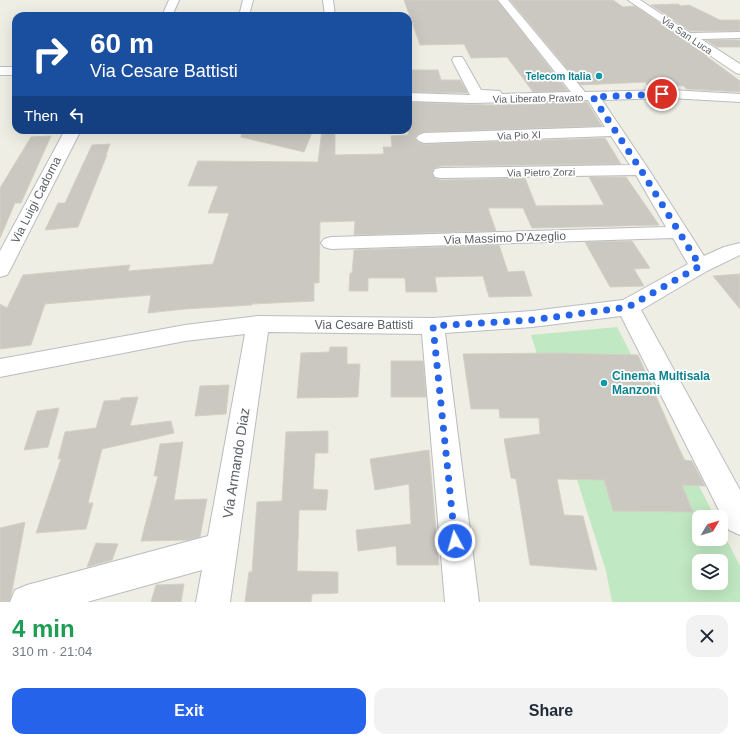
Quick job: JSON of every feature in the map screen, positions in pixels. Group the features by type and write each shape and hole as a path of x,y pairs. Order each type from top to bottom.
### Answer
{"street":[{"path":"169,12 174,0"},
{"path":"245,12 248,0"},
{"path":"328,0 330,12"},
{"path":"503,0 615,131 641,170 700,266"},
{"name":"Via San Luca","path":"634,0 740,70"},
{"path":"688,36 740,35"},
{"path":"458,60 476,94 585,95"},
{"path":"0,71 12,71"},
{"name":"Via Liberato Pravato","path":"412,97 472,99 670,94 740,98"},
{"name":"Via Pio XI","path":"424,138 615,131"},
{"name":"Via Luigi Cadorna","path":"0,270 71,134"},
{"name":"Via Pietro Zorzi","path":"442,173 641,170"},
{"name":"Via Massimo D'Azeglio","path":"331,243 679,232"},
{"name":"Via Cesare Battisti","path":"0,368 185,333 258,324 433,326 532,320 628,307 700,266 731,251 740,249"},
{"path":"628,307 740,520"},
{"name":"Via Armando Diaz","path":"214,602 258,324"},
{"path":"433,326 462,602"},
{"path":"27,602 222,548"}],"green space":[{"path":"617,327 711,510 692,510 692,546 728,546 728,543 740,566 740,602 612,602 606,571 531,335"}],"building":[{"path":"404,0 497,0 568,91 533,92 507,57 471,58 464,44 420,45 412,22 412,12 408,12"},
{"path":"510,0 613,0 623,7 635,6 708,56 706,56 740,81 740,92 686,89 684,86 647,85 646,82 581,85"},
{"path":"678,4 681,6 689,5 720,20 740,20 740,31 690,31 651,5"},
{"path":"706,40 740,40 740,47 717,47"},
{"path":"412,70 438,70 441,80 460,80 468,93 412,92"},
{"path":"412,102 490,105 587,102 602,126 424,132 418,134 414,138 418,142 424,144 605,138 621,164 441,166 434,168 432,174 435,178 441,180 525,178 536,206 604,205 589,177 626,177 659,225 532,228 523,208 488,208 496,231 354,235 355,221 320,222 319,283 314,283 314,301 252,304 148,313 151,295 45,304 31,345 0,349 0,304 7,308 23,275 130,265 128,271 213,264 229,213 208,213 218,186 188,186 198,161 318,162 322,134 335,134 335,155 384,154 383,147 392,147 391,136 412,134"},
{"path":"241,134 311,134 304,152 241,137"},
{"path":"51,136 21,203 15,203 0,238 0,188 31,137"},
{"path":"110,144 78,227 45,230 58,203 65,203 92,145"},
{"path":"632,241 650,268 634,269 644,286 610,287 585,242"},
{"path":"499,245 508,272 524,271 532,296 489,297 483,276 435,277 437,292 406,292 405,278 368,278 368,291 349,291 354,250"},
{"path":"740,274 740,309 713,276"},
{"path":"330,347 347,347 347,364 360,364 358,397 297,398 301,353 329,352"},
{"path":"554,353 638,355 684,460 692,461 705,486 682,485 692,512 613,511 604,480 557,479 564,515 583,516 597,570 530,565 516,479 511,478 504,439 540,434 539,418 500,418 499,409 471,409 463,354"},
{"path":"391,361 423,361 426,397 391,397"},
{"path":"229,385 226,414 195,416 200,386"},
{"path":"138,397 130,426 171,421 174,433 102,449 88,503 93,503 86,529 36,533 61,459 58,459 65,432 96,428 104,401"},
{"path":"59,408 48,447 24,450 37,411"},
{"path":"328,431 328,453 315,453 313,489 328,490 326,510 299,510 297,571 338,572 338,593 312,594 311,602 245,602 249,572 252,572 257,502 282,501 286,432"},
{"path":"183,442 174,500 207,499 200,537 189,540 141,541 158,476 154,476 160,444"},
{"path":"429,450 439,565 397,565 396,546 358,551 356,530 411,524 409,484 375,490 370,459"},
{"path":"25,522 11,596 9,602 0,602 0,528"},
{"path":"96,543 118,544 112,560 87,567"},
{"path":"184,584 181,602 151,602 156,585"}],"place":[{"name":"Telecom Italia","path":"599,76"},
{"name":"Cinema Multisala Manzoni","path":"604,383"}],"route":[{"path":"455,541 433,326 532,320 628,307 700,266 641,170 593,97 662,94"}]}
